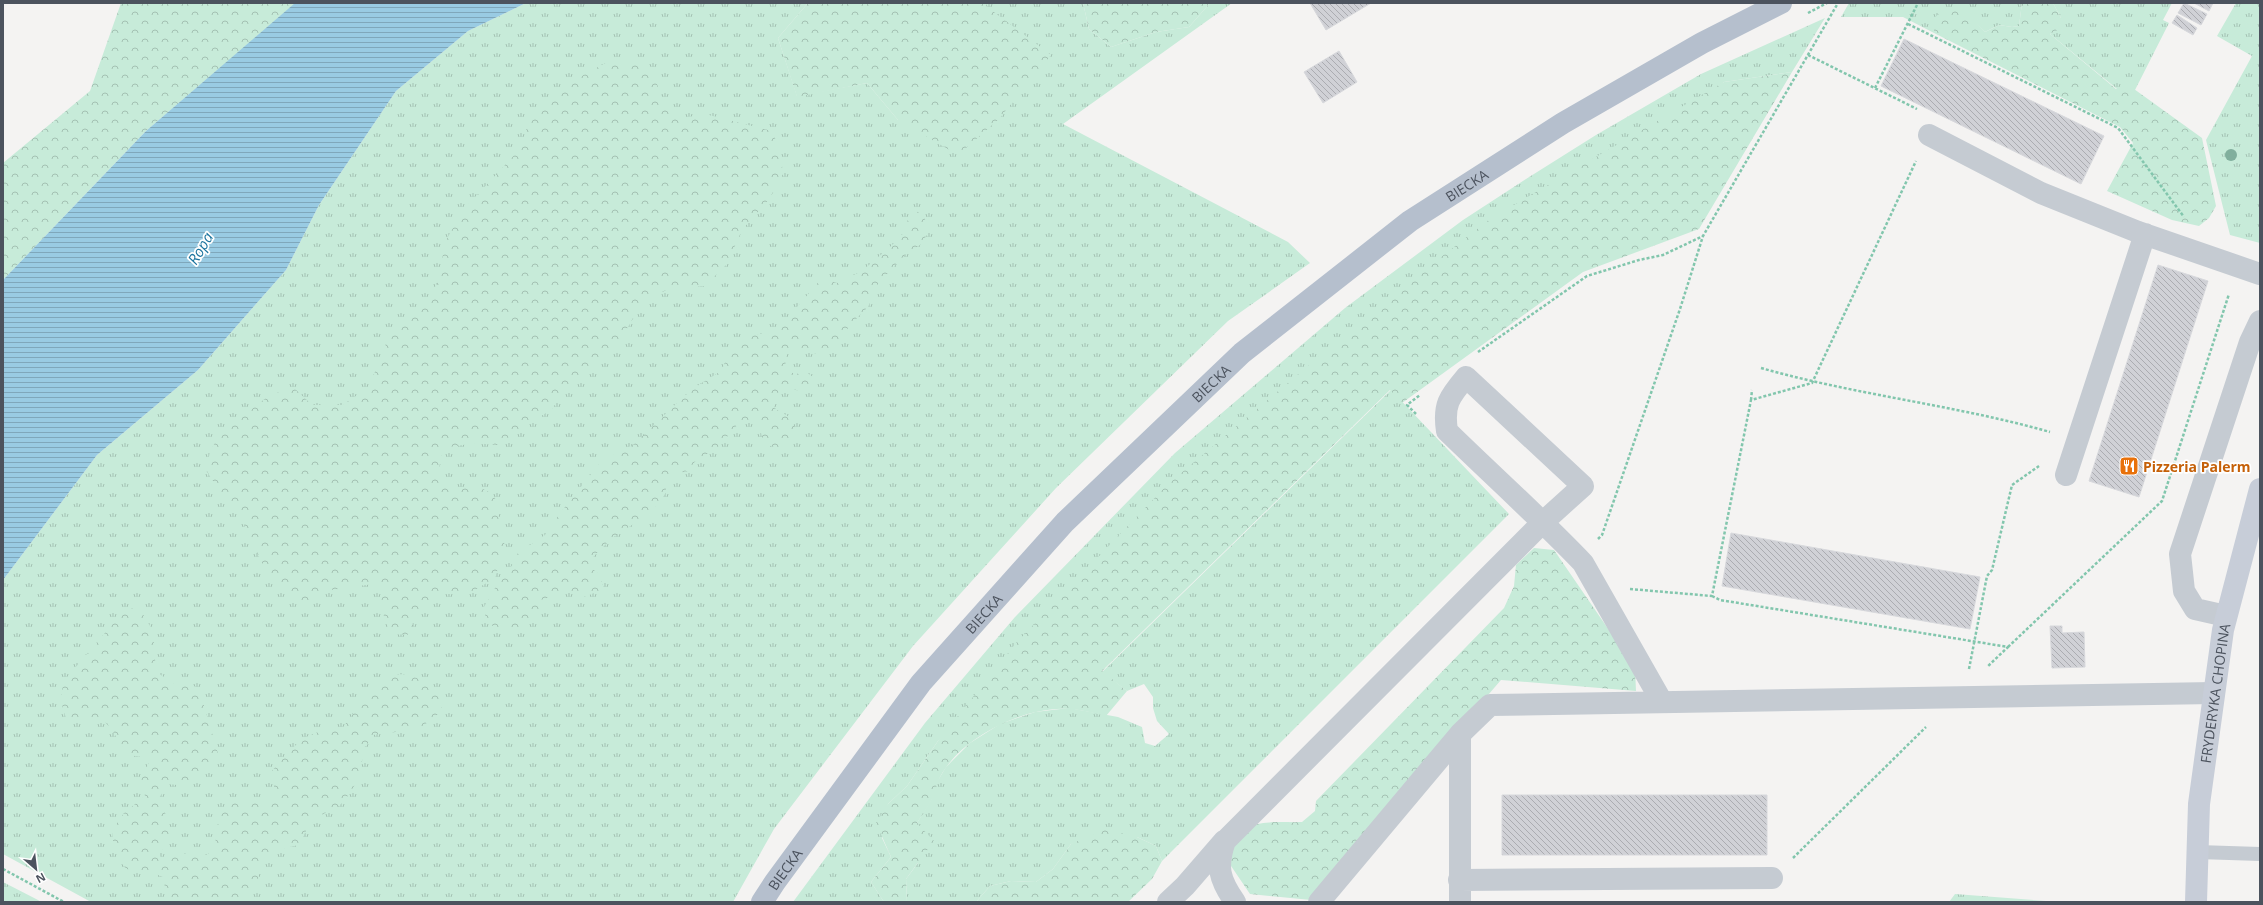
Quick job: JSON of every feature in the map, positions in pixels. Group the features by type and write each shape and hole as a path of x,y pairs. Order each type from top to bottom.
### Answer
{"main road":[{"name":"BIECKA","path":"762,902 779,875 921,683 1065,522 1242,353 1410,221 1563,123 1702,44 1781,3"}],"street":[{"path":"1929,135 2041,193 2145,234 2260,274"},
{"path":"2066,474 2145,234"},
{"path":"2226,616 2195,609 2184,591 2180,554 2250,342 2260,321"},
{"path":"1168,902 1185,886 1225,840 1542,523 1583,486 1466,377 1451,395 1444,414 1447,431 1542,523 1577,556 1598,586 1662,702"},
{"name":"FRYDERYKA CHOPINA","path":"2196,902 2199,804 2214,693 2226,616 2260,489"},
{"path":"1319,902 1334,894 1460,734 1490,704 2214,693"},
{"path":"1460,734 1460,902"},
{"path":"1225,840 1219,859 1224,886 1235,902"},
{"path":"1459,880 1772,878"}],"lane":[{"path":"2198,852 2260,854"}],"path":[{"path":"1875,88 1918,3"},
{"path":"1908,24 2118,128 2186,219"},
{"path":"1751,400 1812,383 1929,135"},
{"path":"1577,556 1593,546 1602,535 1680,309 1703,236"},
{"path":"2008,647 2162,501 2238,267"},
{"path":"1761,368 1812,383 1942,406 2077,440"},
{"path":"1598,586 1712,596 1752,390"},
{"path":"1969,671 1987,576 1992,570 2012,485 2039,466 2066,474"},
{"path":"3,869 64,902"}],"green space":[{"path":"121,3 296,3 146,131 3,280 3,163 90,91"},
{"path":"526,3 808,3 778,38 797,96 867,83 898,120 987,3 1083,3 1089,29 1111,47 1156,32 1189,27 1210,3 1232,3 1063,124 1288,242 1310,263 1228,321 1056,488 913,646 774,829 733,902 91,902 3,854 3,580 97,455 198,370 286,270 319,205 396,91 468,31"},
{"path":"808,3 987,3 986,6 1051,55 999,119 958,155 898,120 867,83 797,97 778,38"},
{"path":"1083,3 1210,3 1189,27 1156,32 1111,47 1089,29"},
{"path":"1849,3 2022,3 2019,26 2012,27 1999,25 1985,32 1974,21 1934,19 1934,33 1903,17 1841,17"},
{"path":"2022,3 2053,3 2061,18 2061,28 2050,34 2116,89 2134,89 2202,138 2216,206 2209,218 2199,226 2172,220 2107,191 2133,143 2120,127 1934,33 1934,19 1943,8 1961,6 1985,32 1999,25 2012,27 2019,26"},
{"path":"2053,3 2172,3 2163,20 2169,23 2135,90 2117,89 2050,34 2061,27 2061,18"},
{"path":"2236,3 2260,3 2260,243 2230,235 2206,140 2252,56 2217,36"},
{"path":"1825,18 1792,72 1724,82 938,741 907,786 888,804 882,838 891,857 871,882 884,902 793,902 925,723 1015,617 1175,453 1345,308 1463,220 1596,135 1701,74"},
{"path":"613,59 650,66 662,97 675,118 709,115 772,131 780,150 783,174 770,198 742,230 727,264 705,286 669,289 644,300 625,332 600,364 567,387 552,409 497,445 475,443 450,447 442,453 440,473 445,487 449,491 477,486 489,492 495,498 505,547 495,578 468,594 444,594 433,598 417,611 412,621 415,635 390,634 382,610 380,583 331,590 309,600 301,600 285,588 262,563 237,510 221,494 206,470 210,452 219,435 271,394 295,389 312,405 342,405 370,387 380,356 393,332 420,311 440,279 444,244 463,210 520,149 533,109 585,74"},
{"path":"1792,72 1699,229 1583,272 1402,403 1390,390 1102,671 1127,691 1106,716 1070,709 1054,709 1036,712 1001,724 968,744 955,756 943,772 932,799 917,823 934,841 906,879 907,902 884,902 871,882 891,857 876,823 888,804 907,786 938,741 1016,643 1167,485 1387,299 1490,219 1724,82"},
{"path":"921,210 927,224 927,235 920,245 904,256 878,284 868,307 851,324 837,343 828,350 817,354 792,347 788,352 786,371 796,374 806,372 813,377 811,388 804,392 787,388 783,389 777,394 774,407 790,418 793,423 794,431 790,439 778,448 767,445 762,437 758,420 754,418 746,420 736,426 718,447 695,461 689,471 671,474 668,478 665,494 652,512 612,538 594,556 589,566 600,575 604,589 584,597 570,590 541,600 540,611 521,630 501,632 486,621 484,607 495,588 509,571 518,553 545,535 561,512 603,459 633,445 682,398 697,386 721,371 734,345 752,335 773,332 791,314 822,278 837,283 862,271 902,235 909,217"},
{"path":"1391,390 1509,514 1162,861 1156,846 1137,837 1071,844 1053,869 1036,882 1011,881 990,886 976,902 907,902 906,879 918,863 917,823 931,800 937,782 946,767 970,743 1000,724 1035,712 1069,708 1118,717 1142,727 1145,743 1155,746 1169,734 1157,721 1153,708 1153,697 1144,684 1127,691 1102,672"},
{"path":"1534,548 1554,550 1635,668 1636,691 1501,680 1311,900 1250,894 1229,863 1232,841 1246,828 1273,822 1302,822 1315,811 1316,801 1504,608 1514,586 1516,565"},
{"path":"127,607 141,611 153,631 156,672 175,684 192,684 200,692 219,757 187,786 168,784 159,798 168,820 171,834 159,855 166,863 175,856 192,854 203,857 214,850 219,818 234,798 259,803 276,796 271,772 287,754 302,740 310,735 329,730 342,729 363,700 384,680 396,675 409,675 424,682 441,696 442,711 419,729 372,735 367,745 362,749 359,774 347,797 335,809 322,814 312,822 299,845 276,850 265,859 258,870 259,877 246,902 175,902 166,893 163,877 150,872 126,869 117,855 113,841 112,830 124,813 145,796 141,780 151,758 127,755 112,730 101,717 91,722 66,718 61,702 63,682"},
{"path":"1105,829 1137,837 1156,846 1162,861 1152,879 1128,902 976,902 990,886 1011,881 1036,882 1053,869 1071,844"},
{"path":"3,882 38,900 41,902 3,902"},
{"path":"1955,894 2046,901 2046,902 1949,902"}],"water":[{"name":"Ropa","path":"295,3 526,3 468,31 396,91 319,205 286,270 198,370 97,455 3,580 3,280 146,131"}],"building":[{"path":"1310,3 1371,3 1326,30"},
{"path":"2184,3 2207,14 2201,25 2178,13"},
{"path":"2194,3 2213,3 2209,11"},
{"path":"2177,15 2197,28 2193,35 2172,23"},
{"path":"1904,39 2104,136 2081,184 1881,86"},
{"path":"1339,51 1357,82 1323,103 1304,72"},
{"path":"2158,265 2208,281 2139,497 2089,481"},
{"path":"1731,533 1980,577 1970,629 1722,586"},
{"path":"2050,626 2062,626 2062,633 2084,632 2085,667 2052,668"},
{"path":"1502,795 1767,795 1767,855 1502,855"}],"place":[{"name":"Pizzeria Palerm","path":"2129,466"}]}
